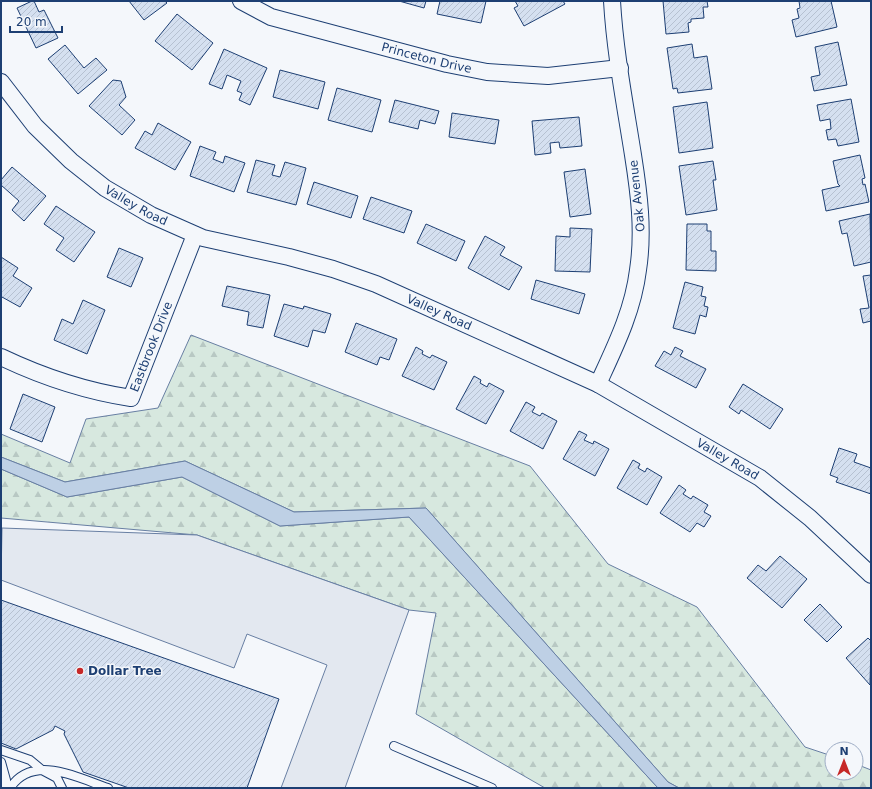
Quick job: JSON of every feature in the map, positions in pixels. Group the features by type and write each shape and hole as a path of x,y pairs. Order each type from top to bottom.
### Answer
{"street":[{"name":"Princeton Drive","path":"241,1 271,17 447,64 487,72 548,76 620,68"},
{"name":"Oak Avenue","path":"598,384 629,311 638,270 641,240 640,204 615,40 612,1"},
{"name":"Valley Road","path":"1,82 35,126 71,161 105,188 151,216 195,235 244,248 289,257 376,284 598,384 760,478 810,518 870,572"},
{"name":"Eastbrook Drive","path":"1,357 68,384 102,394 131,398 195,235"}],"lane":[{"path":"394,746 492,788"},
{"path":"1,750 30,760 42,770 57,778 62,788"},
{"path":"1,762 6,780 6,788"},
{"path":"10,788 17,779 29,773 42,770 65,772 95,786 108,788"}],"green space":[{"path":"191,335 530,466 608,564 697,607 805,747 824,753 824,781 864,781 864,767 871,770 871,788 679,788 668,782 426,508 294,512 185,461 65,482 1,457 1,434 70,463 86,419 158,408"},
{"path":"1,469 67,497 182,477 280,526 409,517 658,788 545,788 416,714 436,613 409,610 197,535 1,518"}],"shaded area":[{"path":"2,528 197,535 409,610 345,788 281,788 327,665 247,634 234,668 1,580"}],"water":[{"path":"1,457 65,482 185,461 294,512 426,508 668,782 679,788 658,788 409,517 280,526 182,477 67,497 1,469"}],"building":[{"path":"34,1 39,12 44,10 58,38 36,48 17,8"},
{"path":"129,1 165,1 167,3 144,20"},
{"path":"399,1 426,1 424,8"},
{"path":"440,1 486,1 481,23 437,14"},
{"path":"515,1 563,1 565,4 524,26 514,8 518,6"},
{"path":"663,1 707,1 708,7 703,7 704,18 691,19 691,22 688,23 689,32 666,34"},
{"path":"799,1 831,1 837,27 796,37 792,20 799,18 797,9 800,8"},
{"path":"177,14 213,43 192,70 155,41"},
{"path":"838,42 847,85 814,91 811,77 820,75 815,47"},
{"path":"692,44 694,58 707,56 712,89 678,93 677,88 673,89 667,48"},
{"path":"65,45 84,68 96,58 107,70 78,94 48,59"},
{"path":"224,49 267,68 250,105 239,100 242,93 237,91 241,81 227,75 222,89 209,84"},
{"path":"280,70 325,82 318,109 273,97"},
{"path":"113,80 121,81 126,97 119,105 135,120 122,135 89,106"},
{"path":"337,88 381,100 372,132 328,120"},
{"path":"851,99 859,142 838,146 836,139 828,140 826,130 831,129 830,119 820,121 817,105"},
{"path":"395,100 439,111 435,124 420,120 418,129 389,122"},
{"path":"707,102 713,148 679,153 673,107"},
{"path":"452,113 499,120 495,144 449,137"},
{"path":"579,117 582,146 560,148 559,142 550,143 551,153 535,155 532,121"},
{"path":"158,123 191,142 175,170 135,148 145,131 152,135"},
{"path":"200,146 216,152 213,159 223,163 225,156 245,163 234,192 190,176"},
{"path":"860,155 865,178 862,179 863,185 865,184 869,202 826,211 822,190 840,186 838,184 833,161"},
{"path":"256,160 275,165 272,175 280,177 285,162 306,168 296,205 247,192"},
{"path":"713,161 716,180 713,180 717,210 686,215 679,166"},
{"path":"12,167 46,196 24,221 12,210 19,201 1,185 1,180"},
{"path":"585,169 591,214 570,217 564,172"},
{"path":"314,182 358,196 351,218 307,204"},
{"path":"371,197 412,211 404,233 363,219"},
{"path":"56,206 95,232 74,262 56,250 64,238 44,224"},
{"path":"870,214 871,262 854,266 847,233 842,234 839,221"},
{"path":"426,224 465,241 456,261 417,243"},
{"path":"687,224 707,224 707,231 711,231 711,251 716,251 716,271 686,270"},
{"path":"570,228 592,229 590,272 555,271 556,236 570,237"},
{"path":"485,236 505,247 500,255 522,267 509,290 468,268"},
{"path":"119,248 143,258 131,287 107,277"},
{"path":"1,257 18,268 13,276 32,288 20,307 2,297 1,299"},
{"path":"871,275 871,321 863,323 860,309 869,308 863,276"},
{"path":"536,280 585,294 579,314 531,299"},
{"path":"685,282 703,287 701,296 706,297 704,306 708,307 706,317 700,315 695,334 673,328"},
{"path":"227,286 270,295 263,328 247,325 249,312 222,306"},
{"path":"83,300 105,310 87,354 54,340 62,319 73,324"},
{"path":"284,304 303,309 304,306 331,314 325,333 313,330 308,347 274,336"},
{"path":"356,323 397,339 389,360 380,357 377,365 345,352"},
{"path":"416,347 423,351 422,354 430,358 432,355 447,362 434,390 402,376"},
{"path":"675,347 683,351 680,356 706,369 696,388 655,366 664,351 671,355"},
{"path":"474,376 481,380 480,383 487,387 489,383 504,391 486,424 456,409"},
{"path":"743,384 783,409 770,429 741,410 739,414 729,407"},
{"path":"23,394 55,407 42,442 10,429"},
{"path":"526,402 535,407 532,412 540,416 542,413 557,421 543,449 510,431"},
{"path":"579,431 587,435 584,440 593,444 594,441 609,449 595,476 563,459"},
{"path":"839,448 857,454 854,462 871,468 871,494 836,482 838,478 830,475"},
{"path":"633,460 640,464 638,468 645,472 647,468 662,477 647,505 617,488"},
{"path":"679,485 686,490 683,494 691,499 693,496 708,505 704,512 711,516 704,527 697,523 690,532 660,513"},
{"path":"780,556 807,579 782,608 747,578 758,565 766,571"},
{"path":"1,600 279,699 247,788 129,788 83,772 64,734 65,731 55,726 53,730 16,749 1,743"},
{"path":"820,604 842,627 827,642 804,620"},
{"path":"868,638 871,641 870,685 846,658"}],"place":[{"name":"Dollar Tree","path":"80,671"}]}
